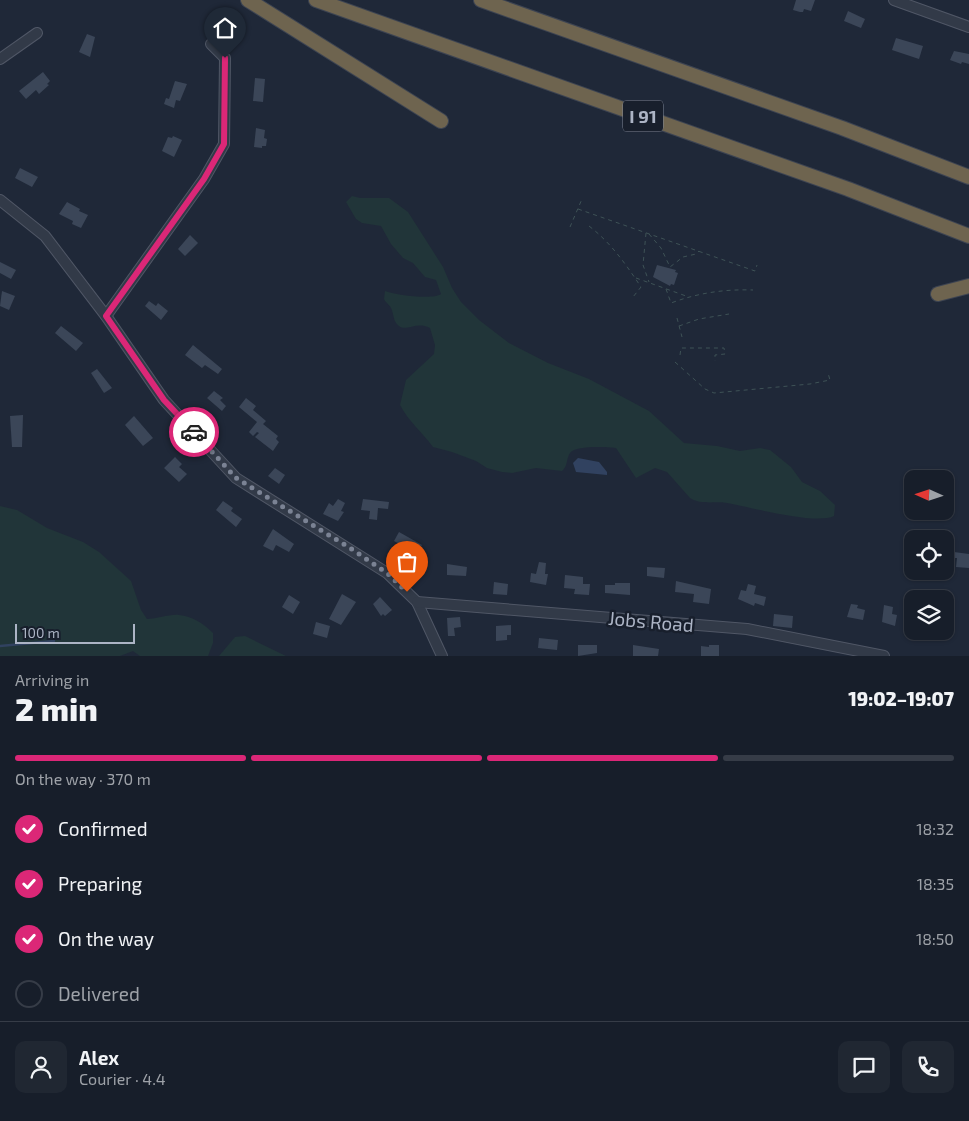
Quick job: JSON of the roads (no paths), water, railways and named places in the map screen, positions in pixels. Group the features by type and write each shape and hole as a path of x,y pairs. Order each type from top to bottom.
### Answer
{"highway":[{"path":"248,0 441,121"},
{"name":"I 91","path":"316,0 848,189 969,236"},
{"path":"481,0 876,140 969,177"},
{"path":"938,294 969,286"}],"street":[{"path":"894,0 969,27"},
{"path":"0,59 36,33"},
{"path":"106,316 204,179 224,144 225,58 211,44"},
{"path":"0,200 45,236 106,316 164,400 236,478 387,573 416,602 442,656"},
{"name":"Jobs Road","path":"416,602 746,629 884,656"}],"water":[{"path":"578,458 599,462 607,472 607,475 576,472 573,463"}],"waterway":[{"path":"0,646 54,641"}]}
